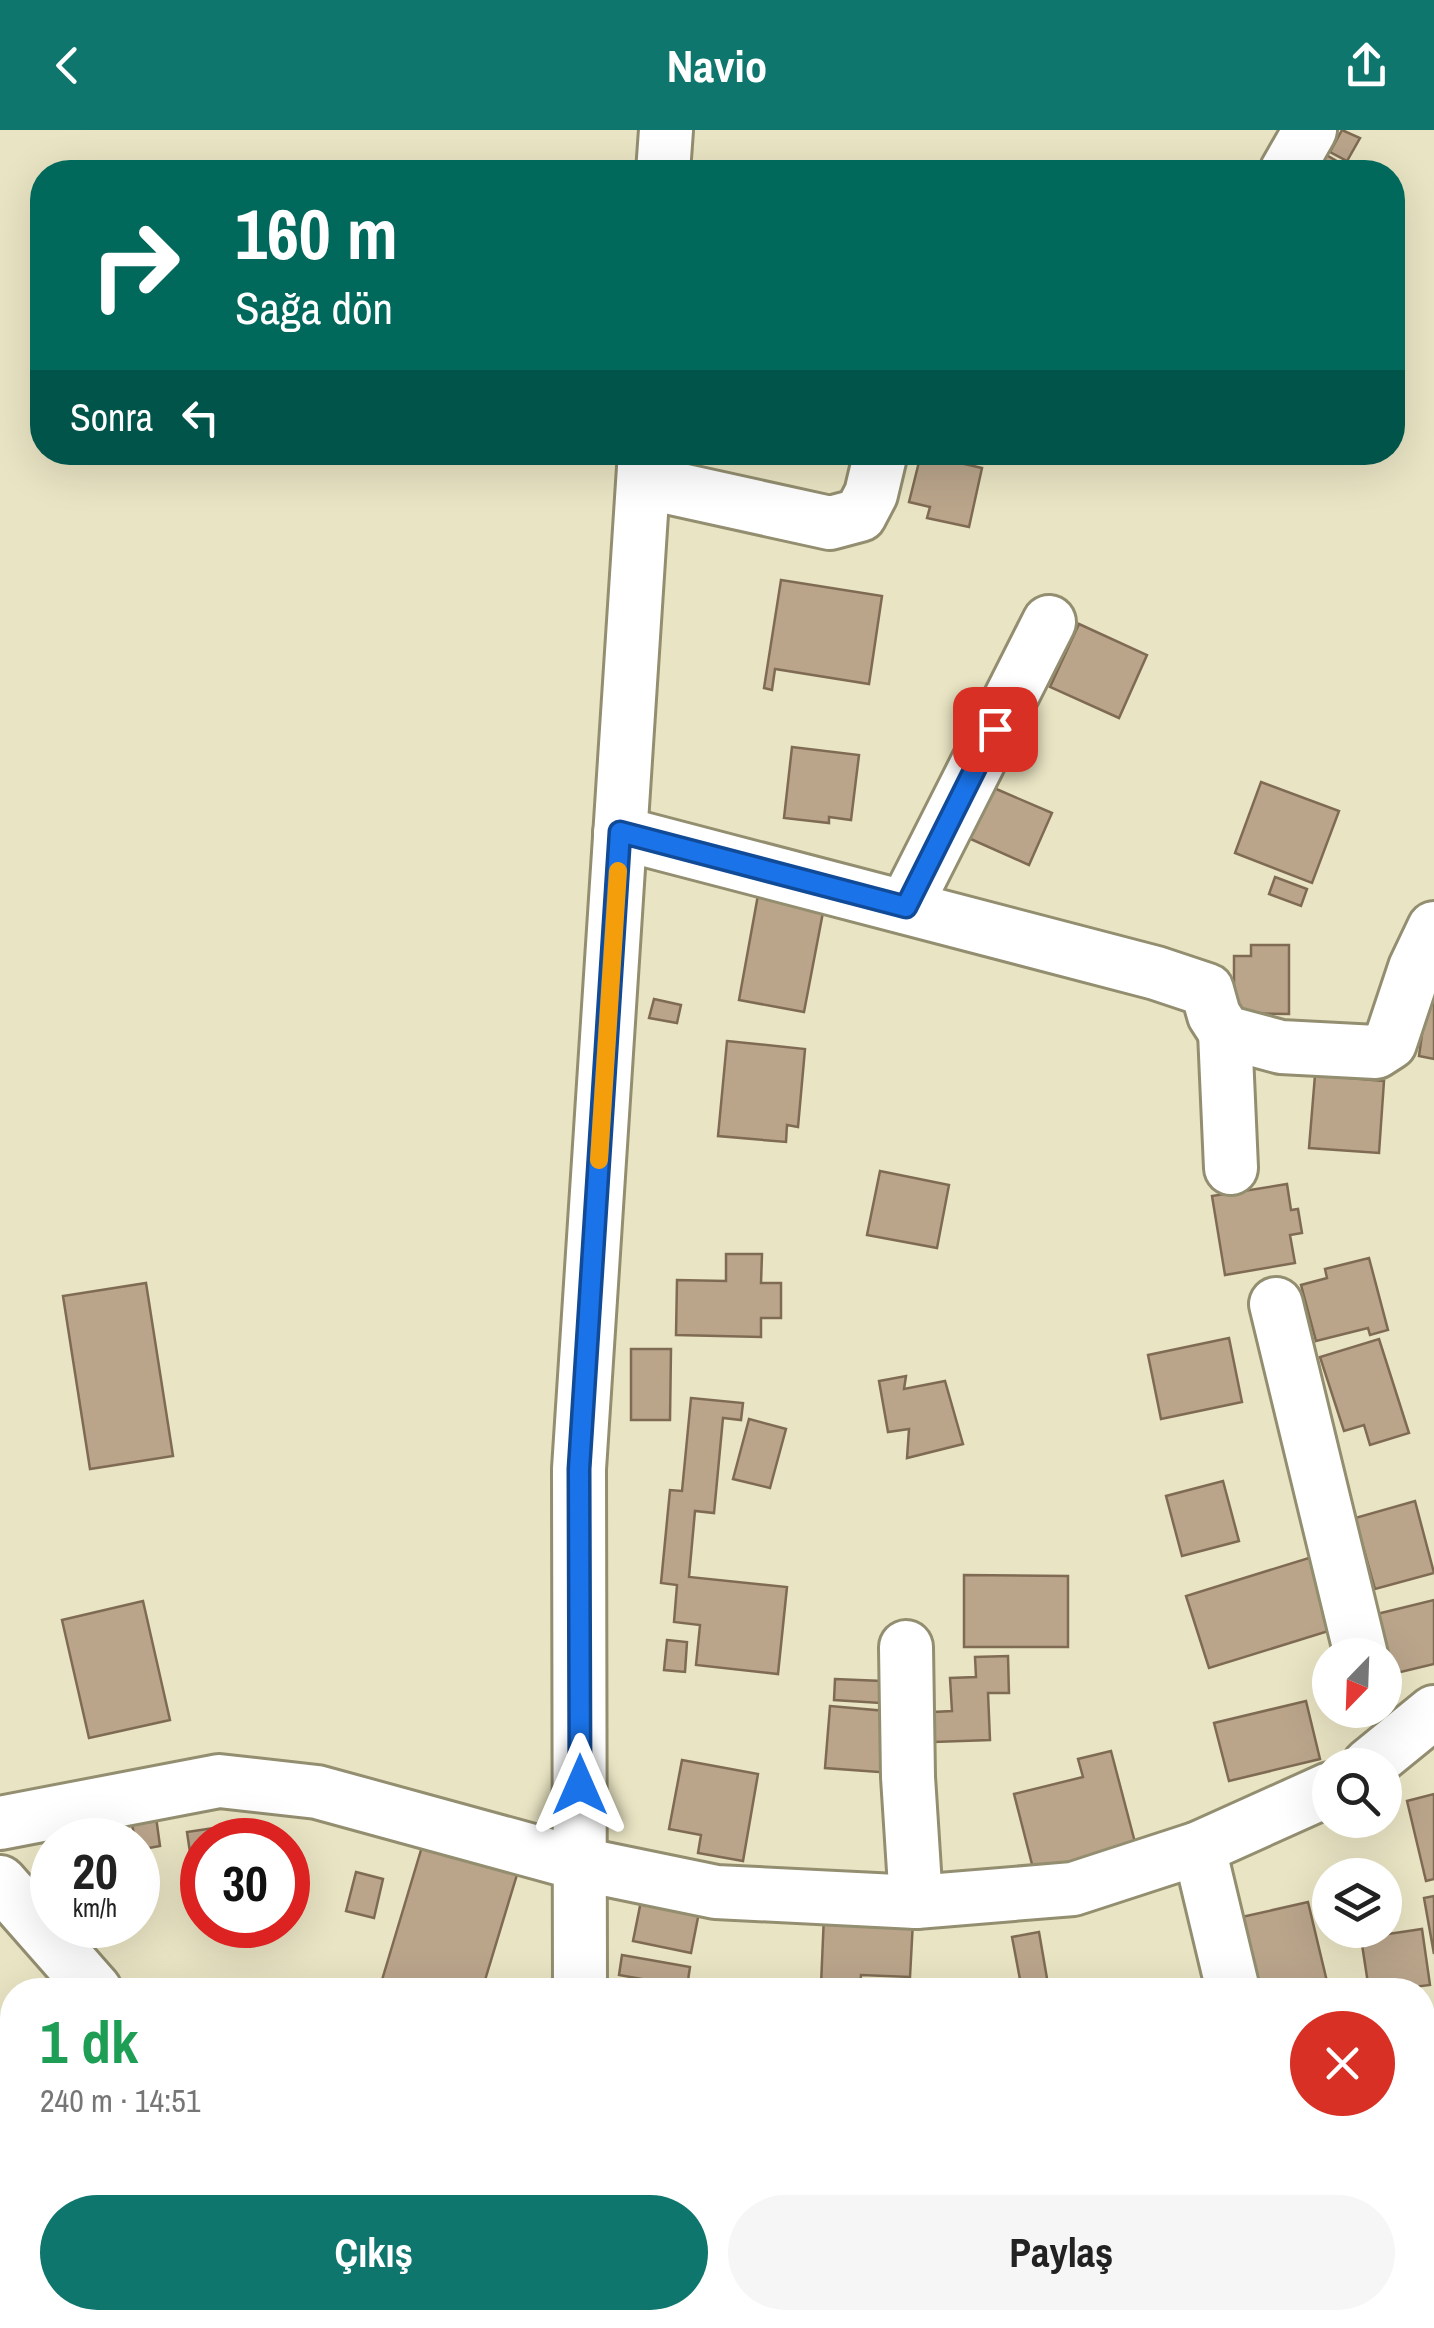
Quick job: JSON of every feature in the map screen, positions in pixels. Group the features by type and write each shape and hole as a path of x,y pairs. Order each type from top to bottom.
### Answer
{"street":[{"path":"664,160 666,130"},
{"path":"1293,160 1310,130"},
{"path":"580,1978 579,1469 644,467 830,523 860,514 871,494 879,465"},
{"path":"906,907 1049,622"},
{"path":"620,832 1156,973 1206,990 1214,1015 1225,1032 1232,1168"},
{"path":"1225,1032 1281,1046 1376,1052 1390,1042 1409,983 1434,928"},
{"path":"1276,1304 1357,1638"},
{"path":"906,1647 908,1776 916,1902"},
{"path":"1376,1742 1434,1712"},
{"path":"0,1823 219,1781 316,1792 580,1864 716,1892 916,1902 1073,1888 1198,1848 1312,1797"},
{"path":"1198,1848 1230,1978"},
{"path":"0,1882 84,1978"}],"building":[{"path":"1342,130 1360,138 1348,160 1330,152"},
{"path":"918,465 982,468 969,527 927,518 930,507 909,502"},
{"path":"781,580 882,596 869,684 775,669 772,690 764,688"},
{"path":"1079,624 1147,655 1119,718 1050,687"},
{"path":"792,747 859,755 851,820 829,817 829,823 784,818"},
{"path":"1261,782 1339,811 1312,883 1235,853"},
{"path":"987,785 1052,813 1029,865 964,836"},
{"path":"1275,877 1307,889 1301,906 1269,894"},
{"path":"758,895 824,907 804,1012 739,1000"},
{"path":"1251,945 1289,945 1289,1014 1234,1013 1234,956 1251,956"},
{"path":"1434,969 1434,1059 1419,1056"},
{"path":"654,999 681,1005 677,1023 649,1018"},
{"path":"727,1041 805,1049 798,1127 787,1125 786,1142 718,1136"},
{"path":"1315,1075 1384,1081 1379,1153 1309,1148"},
{"path":"880,1171 949,1185 937,1248 867,1235"},
{"path":"1287,1184 1291,1210 1298,1209 1302,1233 1290,1235 1295,1263 1225,1275 1212,1196"},
{"path":"726,1254 762,1254 761,1283 781,1283 781,1318 761,1318 761,1337 676,1335 677,1280 726,1281"},
{"path":"1369,1258 1388,1330 1370,1335 1368,1328 1316,1341 1301,1285 1327,1278 1325,1269"},
{"path":"146,1283 173,1456 90,1469 63,1296"},
{"path":"1229,1338 1242,1402 1161,1419 1148,1355"},
{"path":"1379,1339 1409,1433 1370,1445 1364,1425 1344,1431 1320,1357"},
{"path":"631,1349 671,1349 670,1420 631,1420"},
{"path":"906,1376 904,1389 945,1381 963,1444 907,1458 909,1429 888,1432 879,1381"},
{"path":"691,1398 743,1403 741,1420 723,1418 714,1513 695,1511 689,1577 787,1587 778,1674 696,1665 700,1625 674,1622 677,1585 661,1583 670,1490 682,1491"},
{"path":"749,1419 786,1429 770,1488 733,1479"},
{"path":"1223,1481 1239,1541 1182,1556 1166,1496"},
{"path":"1415,1501 1434,1573 1375,1589 1355,1518"},
{"path":"1312,1557 1335,1629 1209,1668 1186,1596"},
{"path":"964,1575 1068,1576 1068,1647 964,1647"},
{"path":"1434,1600 1434,1664 1402,1672 1402,1638 1379,1638 1373,1615"},
{"path":"143,1601 170,1720 89,1738 62,1620"},
{"path":"667,1640 687,1642 685,1672 664,1670"},
{"path":"1008,1656 1009,1693 988,1693 990,1740 934,1742 933,1712 952,1711 950,1678 976,1677 975,1657"},
{"path":"835,1679 882,1681 880,1703 834,1700"},
{"path":"1306,1701 1317,1748 1312,1748 1312,1761 1229,1781 1214,1723"},
{"path":"830,1706 897,1712 892,1773 825,1768"},
{"path":"1111,1751 1137,1850 1035,1876 1014,1794 1083,1777 1078,1759"},
{"path":"682,1760 758,1774 743,1861 698,1853 701,1835 669,1829"},
{"path":"1434,1794 1434,1879 1426,1881 1407,1801"},
{"path":"424,1840 519,1868 486,1978 383,1978"},
{"path":"356,1872 383,1879 374,1918 346,1911"},
{"path":"644,1886 702,1897 691,1953 633,1941"},
{"path":"1434,1896 1434,1954 1424,1898"},
{"path":"1308,1902 1312,1948 1319,1948 1326,1978 1247,1978 1233,1919"},
{"path":"824,1915 913,1921 910,1977 821,1978"},
{"path":"1422,1929 1429,1978 1367,1978 1363,1948 1402,1948 1402,1932"},
{"path":"1039,1932 1047,1978 1020,1978 1012,1937"},
{"path":"622,1955 690,1967 688,1978 619,1975"}],"slow traffic":[{"path":"599,1160 618,871"}],"route":[{"path":"580,1785 579,1469 620,832 906,907 995,729"}]}
